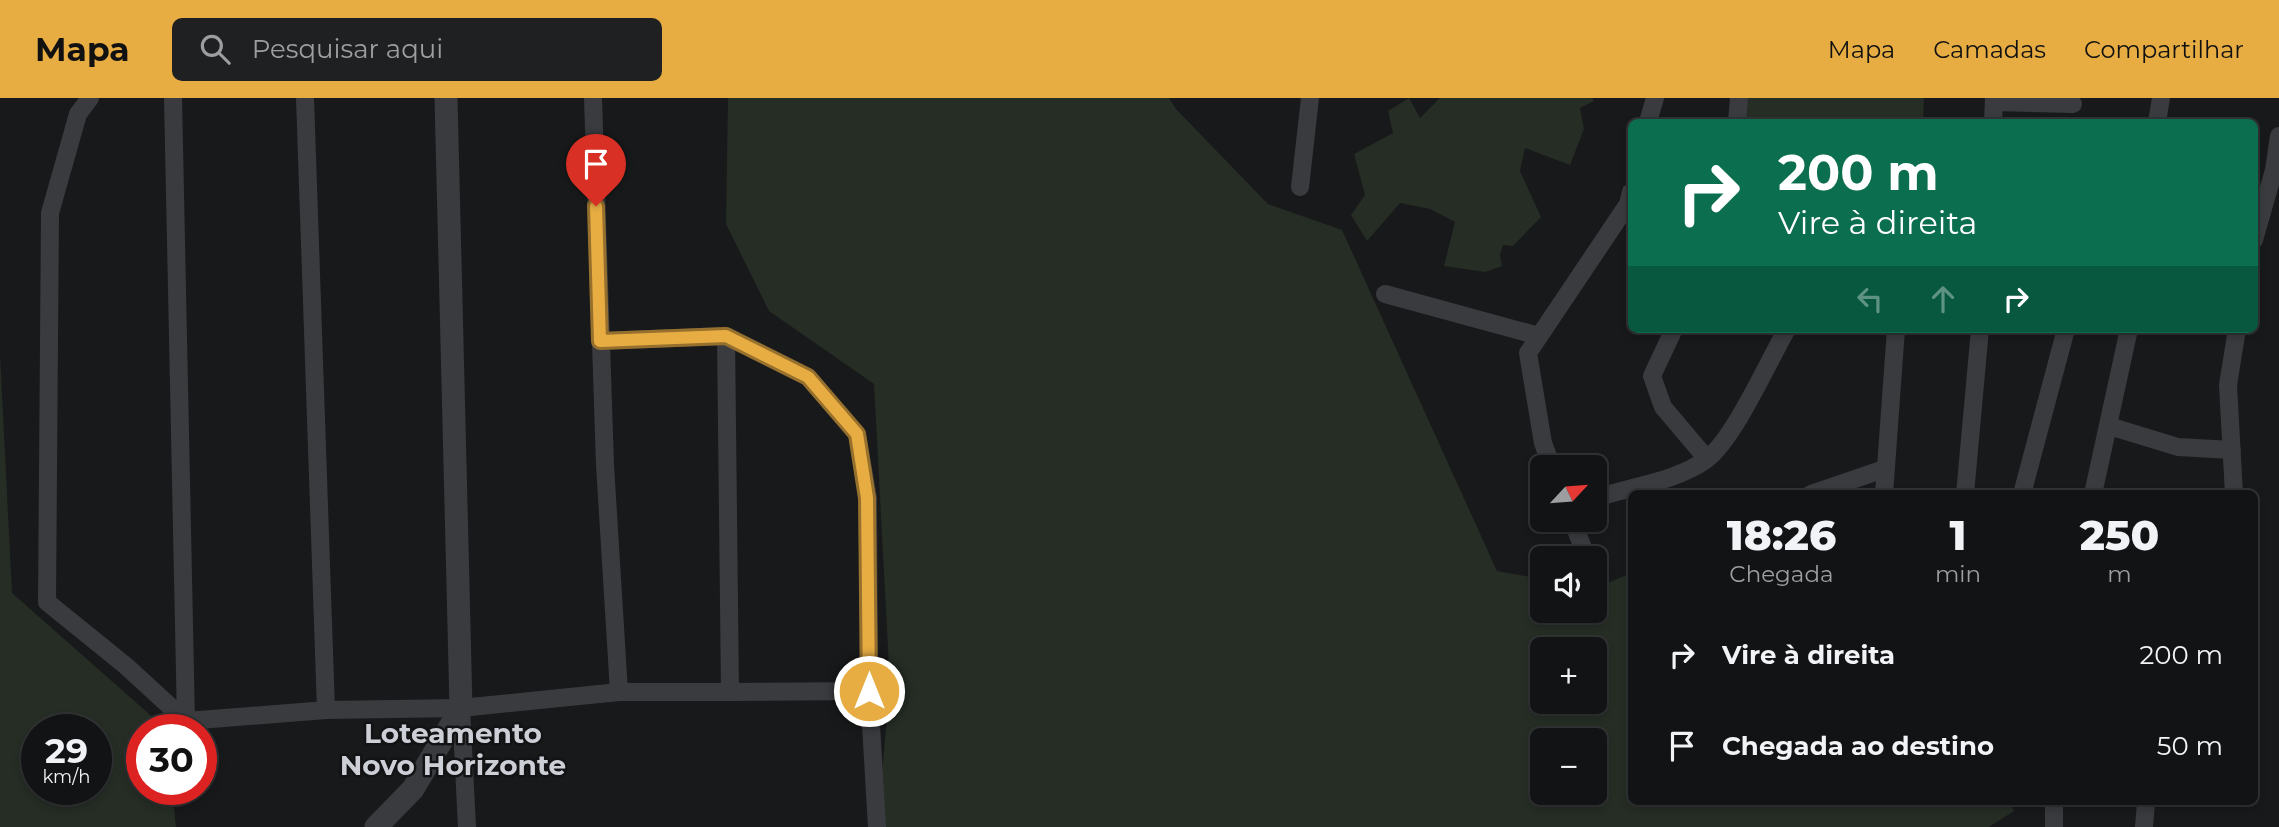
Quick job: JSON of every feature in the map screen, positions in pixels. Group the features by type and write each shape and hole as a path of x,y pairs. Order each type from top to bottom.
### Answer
{"street":[{"path":"90,98 78,114 50,213 47,602 126,666 178,714"},
{"path":"173,98 186,714"},
{"path":"305,98 326,710"},
{"path":"446,98 461,708 467,827"},
{"path":"593,98 600,341 619,692"},
{"path":"1300,187 1310,98"},
{"path":"1649,119 1655,98"},
{"path":"1737,119 1739,98"},
{"path":"2158,119 2161,98"},
{"path":"1993,119 1994,100 2072,101 2075,119"},
{"path":"2258,226 2274,170 2279,136"},
{"path":"1548,455 1543,443 1528,353 1628,204"},
{"path":"1385,294 1539,336"},
{"path":"1672,333 1652,376 1663,407 1707,458"},
{"path":"1607,495 1662,480 1707,458 1729,432 1785,333"},
{"path":"1884,490 1896,333"},
{"path":"1965,490 1980,333"},
{"path":"2023,490 2065,333"},
{"path":"2094,490 2128,333"},
{"path":"2234,490 2228,385 2236,333"},
{"path":"600,341 726,336 808,377 857,434 867,498 869,691 877,827"},
{"path":"726,336 730,692"},
{"path":"2109,426 2178,447 2232,450"},
{"path":"1823,490 1884,469"},
{"path":"217,719 326,710 461,708 619,692 869,691"},
{"path":"376,827 413,789 461,708"},
{"path":"2054,805 2054,827"},
{"path":"2144,827 2146,805"}],"shaded area":[{"path":"728,98 1169,98 1176,109 1268,204 1342,230 1497,571 1530,577 1530,623 1607,623 1607,583 1628,574 1628,805 2011,805 2014,811 1989,827 877,827 890,686 874,384 769,311 726,224"},
{"path":"1409,98 1420,118 1440,98 1592,98 1594,101 1580,108 1584,129 1570,165 1525,148 1520,171 1541,217 1513,246 1503,245 1500,255 1502,266 1485,272 1444,266 1455,222 1430,209 1400,203 1367,241 1351,215 1365,195 1354,154 1393,133 1388,111"},
{"path":"1743,98 1924,98 1923,119 1742,119"},
{"path":"0,354 12,593 149,714 126,714 126,805 174,805 176,827 0,827"}],"district":[{"name":"Loteamento Novo Horizonte","path":"453,749"}],"route":[{"path":"596,206 600,341 726,336 808,377 857,434 867,498 869,691"}]}
